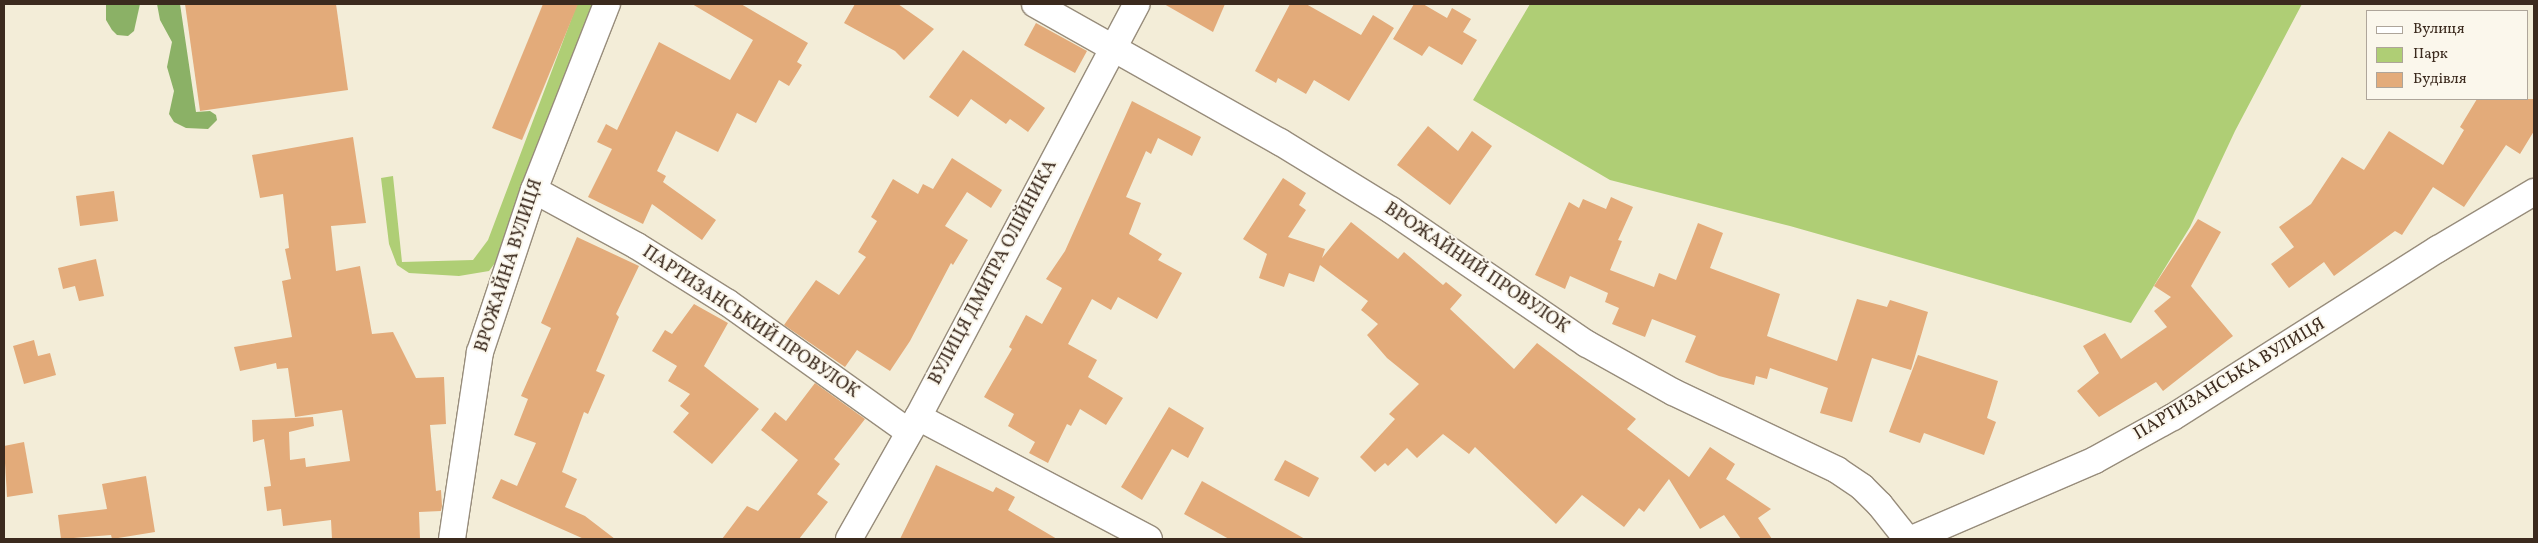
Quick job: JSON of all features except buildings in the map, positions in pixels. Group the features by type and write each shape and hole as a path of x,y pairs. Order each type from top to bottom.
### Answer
{"street":[{"name":"ВРОЖАЙНА ВУЛИЦЯ","path":"452,539 480,352 534,190 607,4"},
{"name":"ВРОЖАЙНИЙ ПРОВУЛОК","path":"1035,4 1280,142 1391,210 1587,344 1673,392 1837,470 1862,487 1880,505 1908,539"},
{"name":"ВУЛИЦЯ ДМИТРА ОЛІЙНИКА","path":"848,539 913,425 1137,4"},
{"name":"ПАРТИЗАНСЬКИЙ ПРОВУЛОК","path":"534,190 637,246 728,303 913,425 1150,539"},
{"name":"ПАРТИЗАНСЬКА ВУЛИЦЯ","path":"1912,539 2095,460 2173,417 2438,249 2534,192"}],"green space":[{"path":"106,4 140,4 134,31 128,36 117,35 106,20"},
{"path":"157,4 180,4 196,112 210,111 216,115 217,120 208,129 186,128 174,122 169,114 174,91 167,67 172,42 160,20"},
{"path":"577,4 598,4 498,259 489,271 459,276 409,273 397,265 389,244 381,178 393,176 402,262 473,260 488,240"},
{"path":"1530,4 2302,4 2235,131 2190,227 2131,323 1790,226 1610,180 1473,100"}]}
